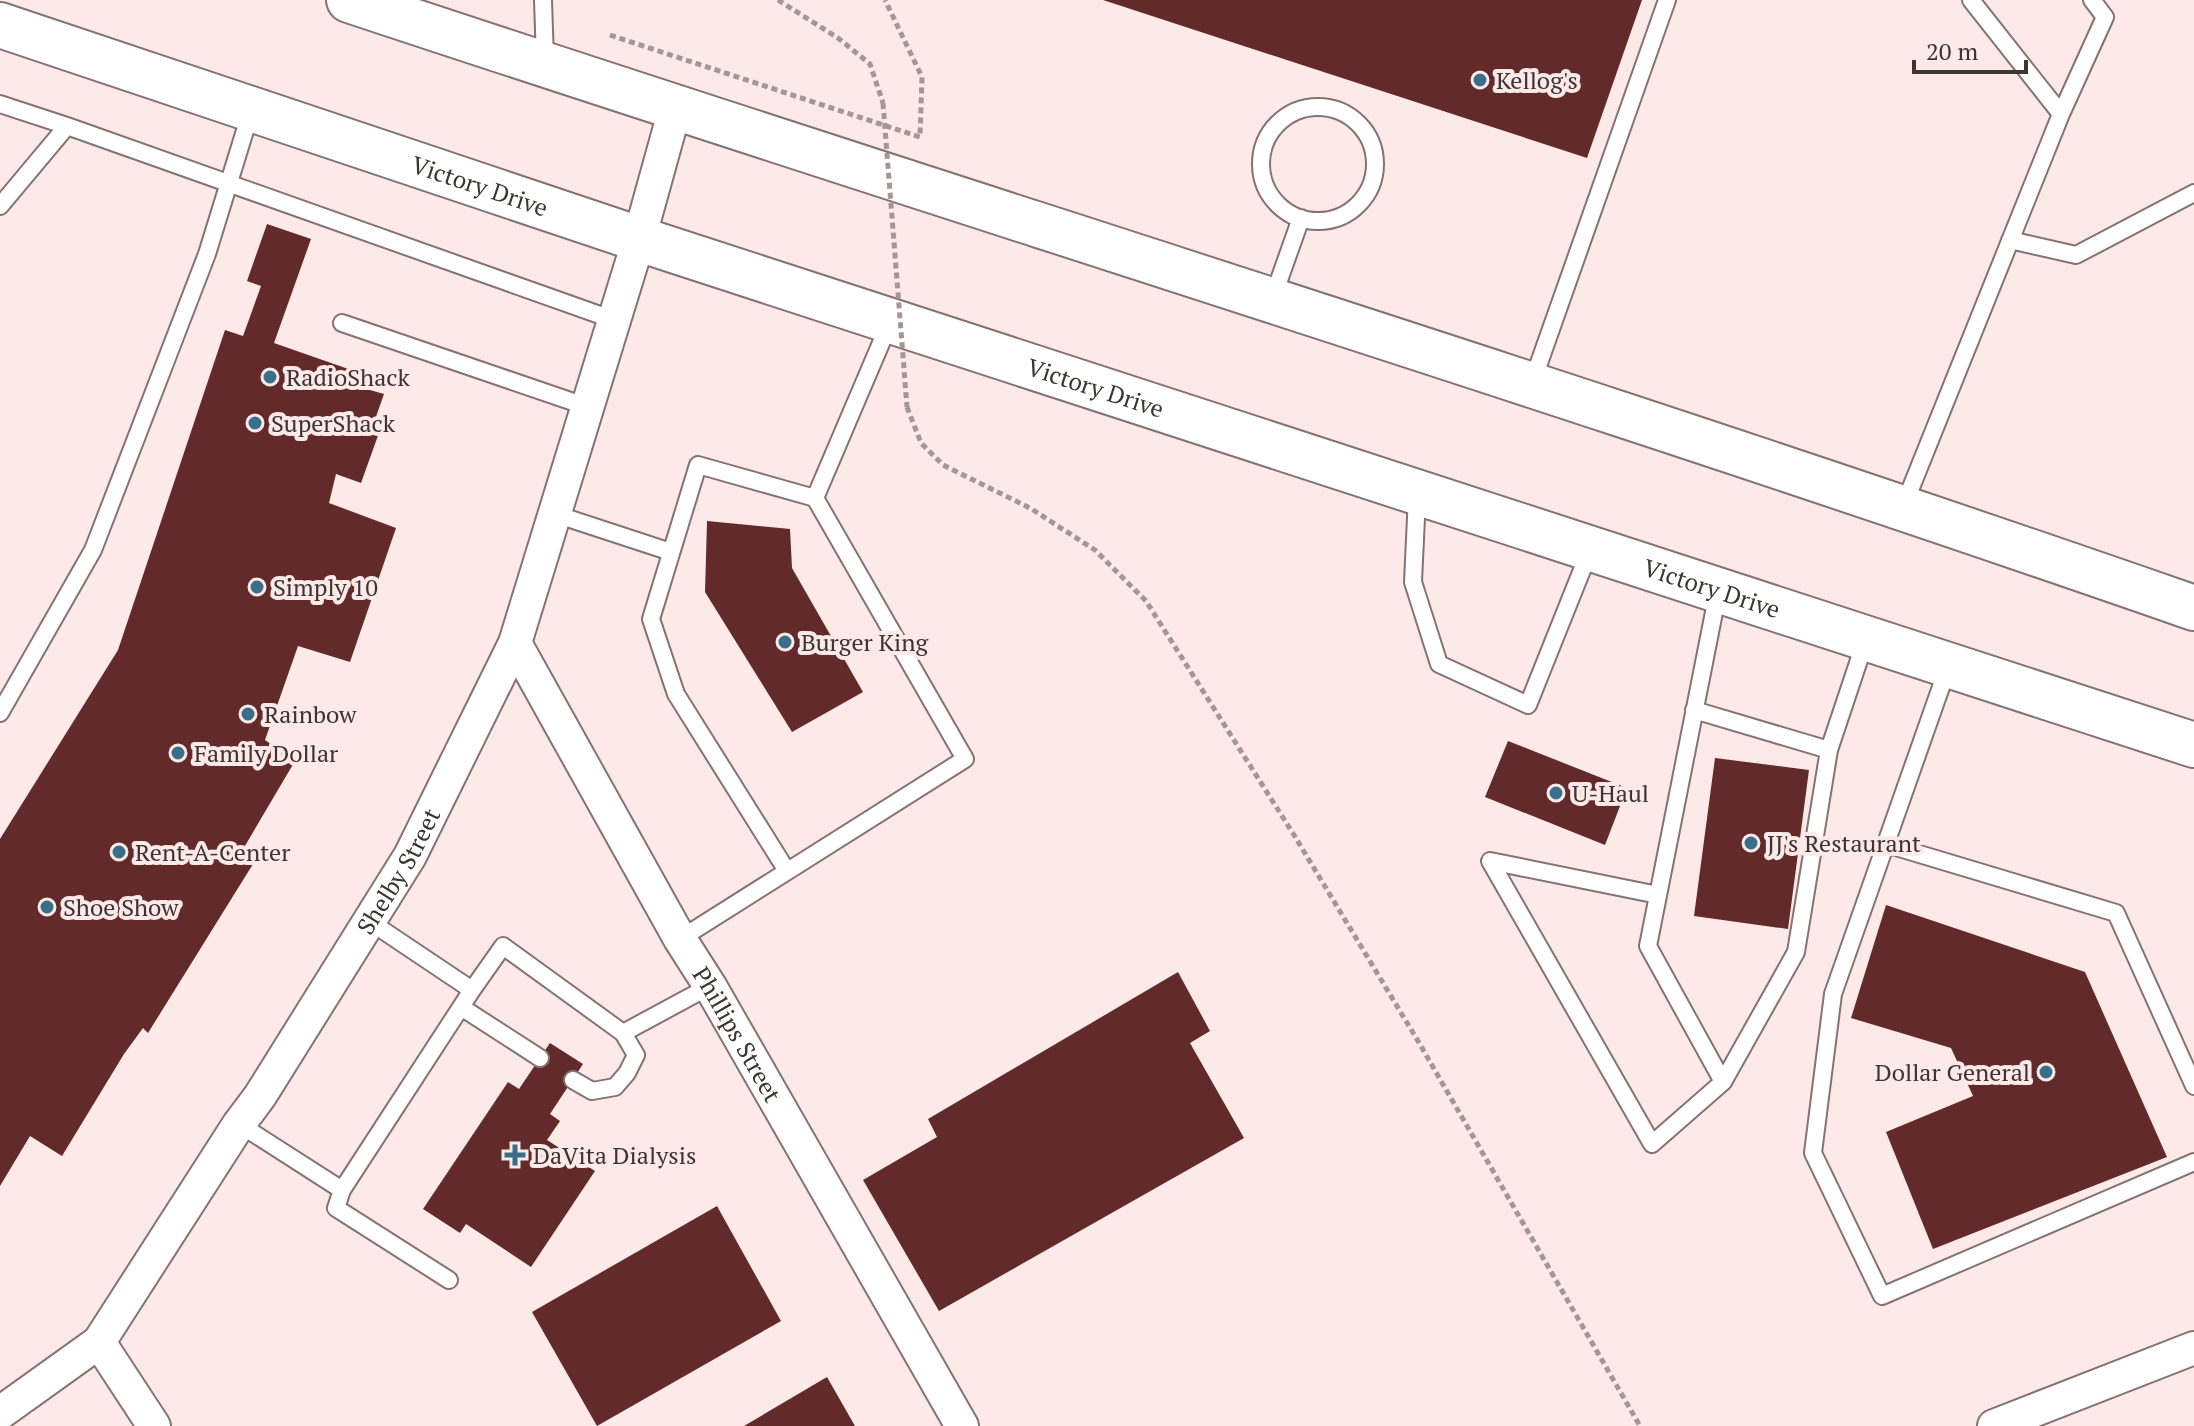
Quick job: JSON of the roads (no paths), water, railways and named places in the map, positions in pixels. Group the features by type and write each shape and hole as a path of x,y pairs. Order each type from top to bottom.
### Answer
{"highway":[{"path":"349,0 675,109 1904,507 2194,608"},
{"name":"Victory Drive","path":"0,25 639,239 2194,745"}],"street":[{"name":"Shelby Street","path":"0,1413 99,1342 260,1096 410,856 515,643 639,239 675,109"},
{"name":"Phillips Street","path":"515,643 680,939 710,986 962,1426"},
{"path":"99,1342 154,1426"},
{"path":"1994,1426 2194,1348"}],"lane":[{"path":"543,0 545,65"},
{"path":"1531,386 1667,0"},
{"path":"1971,0 2061,114"},
{"path":"1904,507 2106,8 2092,0"},
{"path":"0,104 614,320"},
{"path":"1314,106 1333,108 1351,116 1364,129 1373,146 1375,165 1372,184 1361,201 1347,214 1329,220 1301,218 1277,205 1266,190 1260,171 1261,152 1268,135 1280,120 1314,106"},
{"path":"0,713 93,550 207,254 251,109"},
{"path":"0,206 67,126"},
{"path":"2010,240 2076,255 2194,193"},
{"path":"1271,302 1301,218"},
{"path":"815,498 891,321"},
{"path":"342,323 588,407"},
{"path":"680,939 965,759 815,498 698,465 651,619 676,694 787,871"},
{"path":"1418,492 1413,582 1439,664 1528,705 1590,549"},
{"path":"555,514 671,552"},
{"path":"1718,590 1648,946 1723,1082"},
{"path":"1658,895 1490,861 1652,1144 1723,1082 1796,952 1829,750 1866,639"},
{"path":"1949,665 1833,994 1813,1153 1882,1296 2194,1162"},
{"path":"1694,710 1829,750"},
{"path":"1886,844 2116,913 2194,1086"},
{"path":"369,921 472,990"},
{"path":"449,1280 336,1208 342,1190 503,946 623,1033 636,1055 615,1087 592,1091 573,1080"},
{"path":"623,1033 710,986"},
{"path":"461,1007 540,1058"},
{"path":"239,1124 342,1190"}],"place":[{"name":"Kellog's","path":"1480,80"},
{"name":"RadioShack","path":"270,377"},
{"name":"SuperShack","path":"255,423"},
{"name":"Simply 10","path":"257,587"},
{"name":"Burger King","path":"785,642"},
{"name":"Rainbow","path":"248,714"},
{"name":"Family Dollar","path":"178,753"},
{"name":"U-Haul","path":"1556,793"},
{"name":"JJ's Restaurant","path":"1751,843"},
{"name":"Rent-A-Center","path":"119,852"},
{"name":"Shoe Show","path":"47,907"},
{"name":"Dollar General","path":"2046,1072"},
{"name":"DaVita Dialysis","path":"515,1155"}]}
